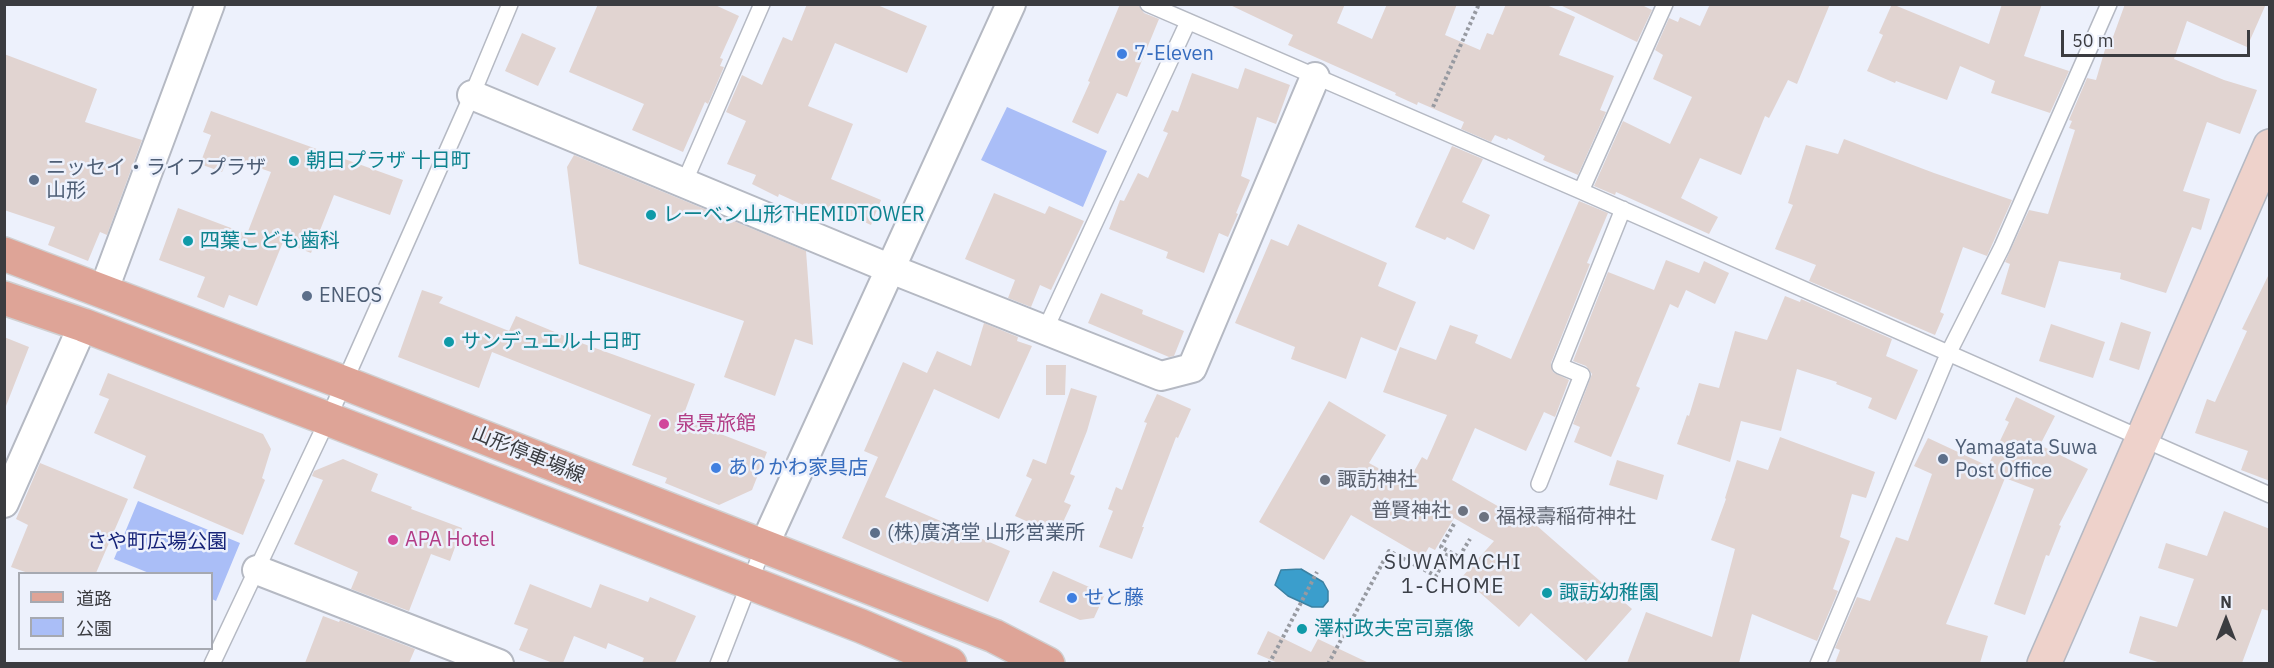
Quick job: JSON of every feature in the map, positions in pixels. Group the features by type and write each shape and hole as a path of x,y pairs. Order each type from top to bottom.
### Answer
{"main road":[{"name":"山形停車場線","path":"4,254 342,382 763,548 994,636 1048,663"},
{"name":"山形停車場線","path":"4,298 83,325 327,419 861,626 950,663"}],"street":[{"path":"103,292 210,4"},
{"path":"763,548 1011,4"},
{"path":"472,95 891,268 1161,376 1192,368 1315,77"},
{"path":"2044,663 2270,146"},
{"path":"4,503 83,325"},
{"path":"257,570 495,663"}],"lane":[{"path":"212,663 327,419 472,95 510,4"},
{"path":"684,183 762,4"},
{"path":"1148,4 1581,190 1949,352 2141,440 2270,495"},
{"path":"1581,190 1665,4"},
{"path":"1818,663 1949,352 2001,247 2109,4"},
{"path":"1045,330 1188,22"},
{"path":"1539,484 1582,375 1560,366 1623,209"},
{"path":"718,663 763,548"}],"path":[{"path":"1425,124 1479,4"},
{"path":"1454,524 1441,547 1459,557 1470,539"},
{"path":"1328,663 1389,551 1436,576 1449,551"},
{"path":"1269,663 1317,572"}],"green space":[{"path":"1007,107 1107,151 1083,207 981,160"},
{"name":"さや町広場公園","path":"138,501 240,543 216,601 213,600 213,572 146,572 114,559"}],"shaded area":[{"path":"1301,569 1323,582 1328,591 1328,601 1323,607 1312,607 1288,596 1275,585 1281,570"}],"building":[{"path":"598,4 713,4 739,16 720,58 723,59 720,66 724,67 708,104 705,102 683,152 632,130 644,104 569,72"},
{"path":"807,4 875,4 927,26 907,73 835,43 808,106 853,124 831,179 881,200 871,225 829,206 825,215 779,194 778,197 752,184 756,175 727,164 746,121 726,112 742,75 762,85 783,37 792,41"},
{"name":"7-Eleven","path":"1120,4 1138,4 1144,13 1159,19 1127,97 1117,93 1098,134 1072,122"},
{"path":"1228,4 1345,4 1337,23 1372,39 1387,4 1457,4 1445,35 1480,50 1487,33 1493,35 1506,4 1544,4 1575,17 1559,55 1614,76 1600,110 1606,112 1578,175 1543,160 1545,156 1508,138 1507,140 1495,135 1491,142 1461,129 1464,122 1418,102 1417,105 1395,95 1396,93 1288,45 1293,35"},
{"path":"1558,4 1640,4 1652,10 1637,42"},
{"path":"1710,4 1830,4 1797,84 1788,80 1769,118 1765,116 1741,175 1700,158 1681,198 1718,217 1709,234 1616,192 1615,195 1594,186 1623,121 1670,144 1692,97 1653,79 1663,55 1655,50 1669,18 1678,22 1680,17 1700,26"},
{"path":"1892,4 1989,44 2002,4 2042,4 2024,56 2069,71 2050,113 1991,93 1995,81 1960,66 1947,100 1867,71 1883,35 1879,33"},
{"path":"2125,4 2266,4 2247,47 2187,21 2174,59 2224,80 2257,90 2240,134 2207,122 2183,191 2210,199 2201,230 2192,227 2166,293 2120,279 2121,273 2059,261 2045,308 2001,294 2010,264 2005,262 2029,210 2048,214 2075,130 2069,128 2072,121 2069,120 2087,78 2096,80 2109,36 2113,37"},
{"path":"522,33 556,48 538,86 505,71"},
{"path":"4,54 97,89 85,122 142,140 107,235 100,232 88,261 48,245 55,227 4,210"},
{"path":"1245,68 1290,85 1276,124 1257,117 1241,176 1250,180 1228,237 1219,233 1204,273 1166,258 1168,252 1109,229 1120,200 1124,201 1138,173 1148,178 1168,133 1163,131 1172,110 1178,112 1192,73 1238,89"},
{"path":"211,111 403,180 390,215 334,195 311,253 283,242 257,306 229,295 224,308 197,297 205,277 159,260 178,208 247,234 271,172 228,157 222,172 200,164 211,135 203,132"},
{"path":"1844,139 2012,200 1987,256 1963,247 1940,312 1944,314 1935,335 1809,281 1816,265 1775,249 1793,205 1788,203 1806,145 1838,154"},
{"path":"1452,146 1483,159 1462,202 1490,215 1474,250 1447,237 1445,240 1415,227"},
{"name":"レーベン山形THEMIDTOWER","path":"574,155 806,251 813,345 795,339 775,396 724,377 744,321 579,264 567,167"},
{"path":"994,193 1045,214 1049,206 1084,221 1051,290 1040,285 1031,307 1008,298 1015,280 965,259"},
{"path":"1579,201 1608,213 1587,263 1590,264 1551,363 1553,372 1569,380 1555,417 1544,412 1526,451 1475,428 1452,480 1524,521 1528,518 1632,609 1586,661 1531,613 1519,627 1462,577 1494,541 1454,518 1435,550 1429,547 1423,557 1351,515 1324,560 1259,522 1329,401 1386,435 1369,463 1407,484 1422,457 1427,460 1447,415 1383,392 1400,347 1436,360 1450,325 1478,335 1475,343 1511,359"},
{"path":"1298,224 1387,263 1378,286 1416,302 1396,351 1361,337 1346,379 1291,359 1295,347 1235,323 1271,239 1288,246"},
{"path":"1666,260 1699,273 1704,261 1729,273 1715,304 1686,290 1678,308 1670,304 1636,386 1640,388 1611,457 1574,442 1580,427 1573,424 1592,374 1586,366 1573,361 1608,272 1654,290"},
{"path":"2270,272 2270,481 2241,470 2248,451 2195,433 2207,399 2215,402 2247,331 2242,329"},
{"path":"422,290 443,297 439,303 509,331 516,316 584,344 695,384 682,419 767,452 752,490 719,505 665,483 667,478 632,465 651,415 492,352 479,388 398,357"},
{"path":"1101,293 1143,310 1142,314 1184,331 1174,356 1169,357 1088,323"},
{"path":"1785,296 1800,302 1801,299 1892,339 1886,356 1918,370 1896,420 1868,408 1872,398 1836,384 1837,382 1797,369 1781,431 1741,421 1730,462 1677,444 1699,383 1719,388 1735,331 1767,340"},
{"path":"2121,322 2151,332 2139,370 2109,360"},
{"path":"984,323 1018,337 1017,341 1032,346 999,419 934,389 885,497 1010,551 988,602 842,538 878,457 864,451 903,362 927,373 937,351 971,366"},
{"path":"2051,324 2105,342 2093,378 2039,361"},
{"path":"4,337 29,347 6,406 4,406"},
{"path":"1046,365 1066,365 1065,395 1046,395"},
{"path":"108,373 263,434 271,449 262,478 265,480 243,535 133,488 146,456 94,433 109,399 99,395"},
{"path":"1071,388 1097,396 1087,431 1070,474 1075,476 1064,502 1071,505 1057,535 1015,516 1032,479 1026,476 1033,459 1046,464"},
{"path":"1157,394 1191,409 1178,438 1176,437 1132,559 1099,547 1113,511 1108,509 1116,487 1122,490 1147,423 1144,422"},
{"path":"2016,397 2055,416 2040,445 2088,469 2059,525 2061,526 2049,556 2046,555 2025,615 1994,604 2034,489 2005,478 1946,624 1988,636 1980,663 1835,663 1840,650 1835,648 1857,597 1870,601 1896,537 1908,541 1932,474 1914,466 1928,438 1988,466 2009,422 2005,420"},
{"path":"1780,437 1875,472 1866,498 1852,494 1840,537 1850,541 1833,589 1838,591 1817,641 1752,614 1739,663 1627,663 1646,612 1712,637 1735,549 1711,540 1737,460 1768,470"},
{"path":"343,459 378,474 371,491 462,528 450,561 431,554 409,611 351,589 358,572 294,544 323,480 312,476 314,471"},
{"path":"1617,460 1664,475 1657,500 1609,485"},
{"path":"40,463 128,499 96,572 25,572 11,567 28,525 16,519"},
{"path":"2224,511 2270,529 2270,611 2262,609 2242,663 2161,663 2129,653 2140,616 2177,627 2194,579 2158,568 2166,543 2207,556"},
{"name":"せと藤","path":"1053,571 1105,594 1094,618 1080,620 1039,602"},
{"path":"530,584 591,608 600,584 648,602 650,597 696,616 675,663 642,663 644,658 608,643 606,649 574,636 563,663 553,663 519,650 528,629 514,624"},
{"path":"323,616 339,622 340,620 415,649 409,663 305,663"},
{"path":"1268,631 1311,652 1318,639 1369,663 1278,663 1257,654"}],"place":[{"name":"7-Eleven","path":"1122,54"},
{"name":"朝日プラザ 十日町","path":"294,161"},
{"name":"ニッセイ・ライフプラザ 山形","path":"34,180"},
{"name":"レーベン山形THEMIDTOWER","path":"651,215"},
{"name":"四葉こども歯科","path":"188,241"},
{"name":"ENEOS","path":"307,296"},
{"name":"サンデュエル十日町","path":"449,342"},
{"name":"泉景旅館","path":"664,424"},
{"name":"Yamagata Suwa Post Office","path":"1943,459"},
{"name":"ありかわ家具店","path":"716,468"},
{"name":"諏訪神社","path":"1325,480"},
{"name":"普賢神社","path":"1463,511"},
{"name":"福禄壽稲荷神社","path":"1484,517"},
{"name":"(株)廣済堂 山形営業所","path":"875,533"},
{"name":"APA Hotel","path":"393,540"},
{"name":"諏訪幼稚園","path":"1547,593"},
{"name":"せと藤","path":"1072,598"},
{"name":"澤村政夫宮司嘉像","path":"1302,629"}],"district":[{"name":"SUWAMACHI 1-CHOME","path":"1453,575"}]}
